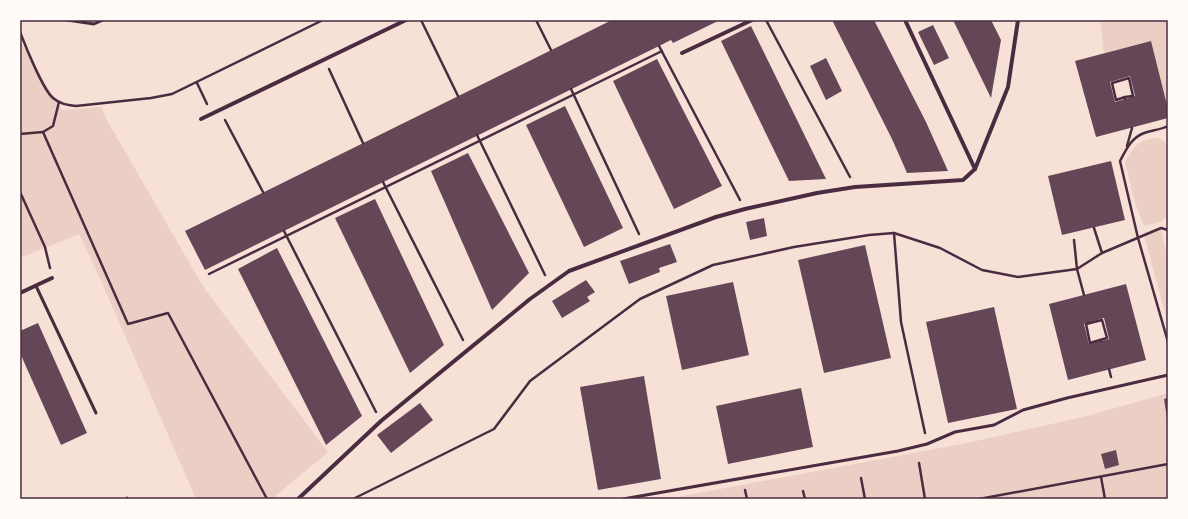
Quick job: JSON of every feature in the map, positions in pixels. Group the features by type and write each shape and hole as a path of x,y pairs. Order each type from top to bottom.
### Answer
{"street":[{"path":"201,119 406,20"},
{"path":"682,53 752,20"},
{"path":"905,20 975,169"},
{"path":"298,499 381,421 530,299 569,271 716,217 753,207 816,193 855,187 963,180 975,169 1008,87 1018,20"},
{"path":"20,293 52,278"}],"lane":[{"path":"68,20 94,24 103,20"},
{"path":"36,286 96,413"},
{"path":"623,499 746,479 927,444 955,432 994,425 1023,410 1067,398 1168,375"}],"path":[{"path":"20,32 39,76 52,98 63,104 76,106 151,98 172,94 323,20"},
{"path":"421,20 458,96"},
{"path":"536,20 550,50"},
{"path":"766,20 855,187"},
{"path":"659,46 745,209"},
{"path":"209,274 662,51"},
{"path":"325,59 363,143"},
{"path":"1129,78 1133,96 1125,98 1116,100 1112,83 1129,78"},
{"path":"197,83 212,113"},
{"path":"571,89 643,243"},
{"path":"20,134 43,132 53,126 59,102"},
{"path":"220,110 263,192"},
{"path":"1168,126 1160,130 1145,133 1134,139 1120,162 1138,238 1168,342"},
{"path":"1127,149 1132,128"},
{"path":"43,132 128,324 168,313 267,499"},
{"path":"477,135 550,284"},
{"path":"384,182 468,350"},
{"path":"20,192 45,247 52,278"},
{"path":"1094,228 1102,253"},
{"path":"355,498 494,429 530,381 640,299 713,265 794,247 869,235 894,233 940,248 982,270 1018,277 1077,269 1102,253 1161,228 1168,230"},
{"path":"284,231 381,421"},
{"path":"894,233 900,322 927,444"},
{"path":"1074,240 1077,269 1084,295"},
{"path":"1102,320 1107,338 1090,342 1086,324 1092,322 1102,320"},
{"path":"919,463 925,499"},
{"path":"979,499 1168,464"},
{"path":"1101,477 1105,499"},
{"path":"861,478 865,499"},
{"path":"745,490 747,499"},
{"path":"803,491 804,499"}],"shaded area":[{"path":"1100,20 1168,20 1168,109 1151,41 1104,53"},
{"path":"20,41 62,110 101,107 108,122 204,288 328,452 272,499 196,499 99,276 79,234 20,258"},
{"path":"1159,138 1165,142 1168,151 1168,215 1160,222 1144,226 1135,203 1125,162 1138,144 1146,140"},
{"path":"1161,228 1168,264 1168,324 1144,235"},
{"path":"1168,393 1168,499 666,499 967,443 1087,416"}],"building":[{"path":"612,20 720,20 673,43 671,40 205,270 185,231"},
{"path":"832,20 874,20 926,122 948,171 907,173 892,139"},
{"path":"953,20 991,20 1001,40 991,98"},
{"path":"933,25 949,58 934,65 918,32"},
{"path":"751,26 826,179 789,181 721,41"},
{"path":"1151,41 1168,109 1168,118 1096,137 1075,61","holes":["1130,76 1135,96 1115,102 1110,82"]},
{"path":"826,58 842,91 826,100 810,66"},
{"path":"657,59 722,186 674,209 613,81"},
{"path":"565,106 623,228 584,247 526,125"},
{"path":"468,153 529,273 492,310 431,171"},
{"path":"1111,161 1125,220 1062,235 1048,176"},
{"path":"375,199 444,345 410,373 335,218"},
{"path":"764,218 767,236 750,240 746,222"},
{"path":"670,244 677,262 659,268 660,272 629,284 620,261"},
{"path":"865,245 891,358 824,373 798,260"},
{"path":"277,248 362,416 326,445 238,269"},
{"path":"586,280 595,292 587,297 590,301 562,318 552,301"},
{"path":"733,282 749,355 682,370 666,296"},
{"path":"1126,284 1146,360 1068,380 1049,304","holes":["1104,318 1109,339 1089,344 1084,324"]},
{"path":"994,307 1017,409 948,423 926,322"},
{"path":"38,323 87,433 61,445 20,353 20,331"},
{"path":"644,376 661,479 598,490 580,387"},
{"path":"801,388 813,447 728,464 716,406"},
{"path":"1168,398 1168,418 1167,418 1164,399"},
{"path":"420,403 433,420 391,453 377,435"},
{"path":"1116,450 1119,465 1105,469 1101,454"}]}
